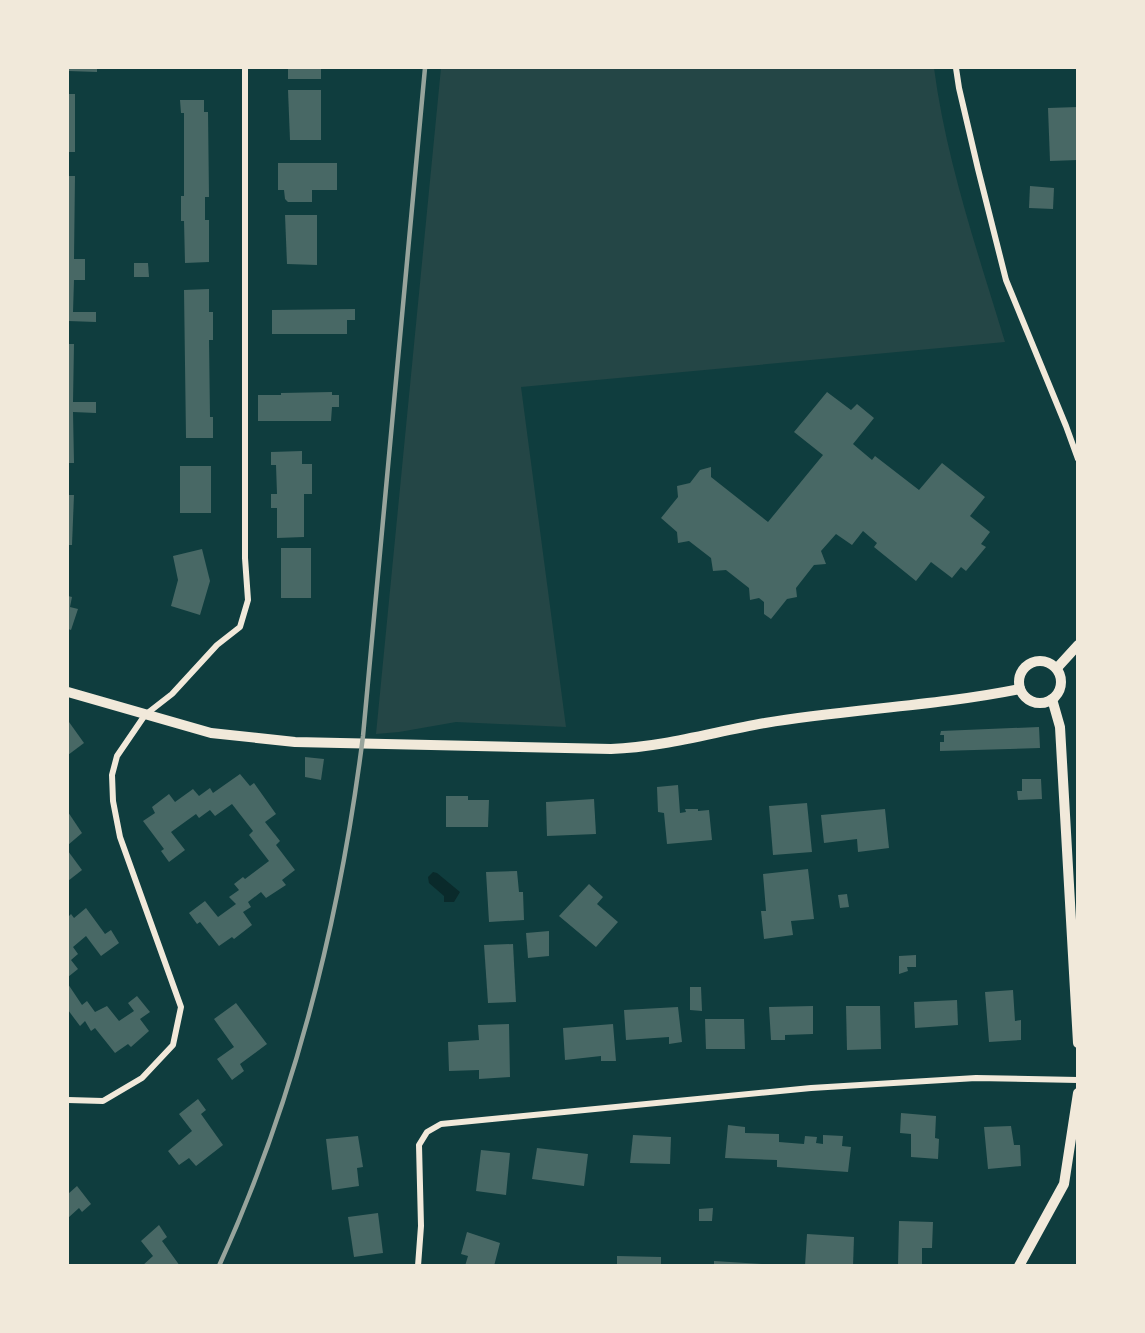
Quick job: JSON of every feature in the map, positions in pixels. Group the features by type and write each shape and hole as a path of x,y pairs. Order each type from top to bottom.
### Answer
{"street":[{"path":"68,1100 103,1101 142,1078 173,1045 181,1007 120,837 113,801 112,775 117,756 145,715 172,694 217,645 240,627 248,600 245,558 245,68"},
{"path":"956,68 975,157 1006,280 1066,426 1077,459"},
{"path":"1057,668 1077,645"},
{"path":"1044,661 1057,668 1061,684 1052,699 1045,702 1031,701 1024,695 1020,688 1021,673 1030,664 1044,661"},
{"path":"68,692 211,733 295,742 623,749 697,738 764,723 964,698 1020,688"},
{"path":"1052,699 1060,727 1077,1043"},
{"path":"418,1266 421,1226 419,1145 428,1132 441,1124 812,1088 976,1078 1077,1080"},
{"path":"1019,1266 1064,1184 1077,1093"}],"shaded area":[{"path":"441,68 934,68 939,103 955,172 1005,342 521,387 566,727 456,722 376,734"},
{"path":"433,872 460,892 454,902 444,902 444,896 429,883 428,877"}],"building":[{"path":"68,68 97,68 97,72 68,71"},
{"path":"288,68 321,68 321,79 288,79"},
{"path":"288,90 321,90 321,140 290,140"},
{"path":"68,94 75,94 75,152 68,152"},
{"path":"180,100 204,100 204,112 208,112 209,197 205,197 205,220 209,220 209,262 185,263 184,221 181,221 181,196 184,196 184,113 181,113"},
{"path":"1078,107 1078,160 1050,161 1048,108"},
{"path":"278,163 337,163 337,190 312,190 312,202 288,202 285,199 284,190 278,190"},
{"path":"68,176 75,176 74,259 85,259 85,280 74,280 73,312 96,312 96,322 68,321"},
{"path":"1030,186 1054,188 1053,209 1029,208"},
{"path":"285,215 317,215 317,265 287,264"},
{"path":"134,263 148,263 149,277 134,277"},
{"path":"209,289 209,312 213,312 213,340 209,340 210,417 213,417 213,438 186,438 184,290"},
{"path":"355,309 355,320 347,320 347,334 272,334 272,310"},
{"path":"68,344 74,344 73,402 96,402 96,413 73,412 74,463 68,463"},
{"path":"332,392 332,395 339,395 339,407 332,407 331,421 258,421 258,395"},
{"path":"827,392 851,410 857,404 874,418 853,444 872,460 875,456 919,490 942,463 985,497 970,516 990,532 981,544 986,547 966,571 961,567 952,578 931,562 916,581 874,547 877,543 863,531 852,545 836,534 821,551 826,564 814,565 796,588 797,597 787,599 771,619 764,614 764,602 759,598 750,600 749,588 726,570 713,571 711,558 689,541 678,543 677,532 661,518 678,497 677,486 690,483 700,470 711,467 711,477 768,522 823,455 794,432"},
{"path":"302,451 302,464 312,464 312,494 304,494 304,537 277,538 277,508 271,508 271,494 277,494 276,465 271,465 271,452"},
{"path":"180,466 211,466 211,513 180,513"},
{"path":"68,495 74,495 72,545 68,545"},
{"path":"281,548 311,548 311,598 281,598"},
{"path":"202,549 210,581 200,615 171,606 178,580 173,556"},
{"path":"68,596 72,597 70,607 78,609 71,630 68,629"},
{"path":"69,722 84,743 68,755 68,724"},
{"path":"1039,727 1040,748 940,751 940,742 944,742 944,735 940,735 941,731"},
{"path":"305,757 324,759 321,780 305,777"},
{"path":"240,774 250,786 254,783 276,814 265,822 280,841 276,845 295,870 282,880 286,885 266,898 261,892 248,902 251,907 243,912 252,925 234,939 232,937 219,946 200,922 197,924 189,913 205,901 218,917 236,904 229,897 239,890 234,884 243,877 245,879 269,861 249,835 253,831 232,804 215,816 210,810 199,818 196,814 171,832 185,850 169,862 161,851 164,849 143,821 155,813 152,807 169,794 175,802 193,789 199,796 210,788 213,793"},
{"path":"1022,779 1041,779 1042,799 1018,800 1017,791 1022,791"},
{"path":"678,785 680,813 686,812 685,809 709,810 712,840 667,844 664,813 658,812 657,787"},
{"path":"446,796 468,796 468,800 489,800 488,827 446,827"},
{"path":"594,799 596,834 547,836 546,802"},
{"path":"807,803 812,852 773,855 769,806"},
{"path":"885,809 889,848 858,852 857,839 824,843 821,815"},
{"path":"68,812 82,833 68,845"},
{"path":"68,851 82,870 68,881"},
{"path":"808,869 814,919 791,921 793,935 764,939 761,911 766,911 763,874"},
{"path":"517,871 519,892 523,892 524,920 489,922 486,872"},
{"path":"589,884 603,897 597,904 618,922 596,947 559,916"},
{"path":"847,894 849,907 840,908 838,895"},
{"path":"86,908 105,934 111,930 119,943 101,956 86,936 73,947 78,954 71,960 78,969 68,977 68,917 71,914 74,918"},
{"path":"549,931 549,956 528,958 526,933"},
{"path":"513,944 516,1002 488,1003 484,945"},
{"path":"916,955 916,967 907,967 908,971 899,974 899,956"},
{"path":"68,984 82,1005 87,1001 95,1012 107,1006 119,1021 134,1011 128,1003 137,996 150,1012 140,1019 149,1031 131,1047 128,1044 115,1053 95,1028 91,1031 85,1021 80,1026 68,1010"},
{"path":"690,987 701,987 702,1011 690,1010"},
{"path":"1013,990 1015,1021 1021,1020 1021,1040 989,1042 985,992"},
{"path":"957,1000 958,1025 915,1028 914,1002"},
{"path":"236,1003 267,1044 240,1064 244,1071 232,1080 217,1059 234,1047 214,1019"},
{"path":"813,1006 813,1034 785,1035 785,1040 771,1040 769,1007"},
{"path":"846,1006 880,1006 881,1049 847,1050"},
{"path":"678,1007 682,1042 669,1044 669,1037 626,1040 624,1010"},
{"path":"705,1019 744,1019 745,1049 706,1049"},
{"path":"509,1024 510,1077 479,1079 479,1070 449,1071 448,1042 479,1040 478,1025"},
{"path":"613,1024 616,1061 601,1061 601,1056 565,1060 563,1028"},
{"path":"198,1099 206,1110 201,1114 223,1145 196,1166 189,1158 179,1165 168,1151 192,1131 179,1114"},
{"path":"901,1113 936,1116 935,1138 939,1139 938,1159 911,1157 911,1134 900,1133"},
{"path":"728,1125 745,1127 745,1133 779,1134 779,1142 804,1144 805,1136 817,1137 816,1143 823,1144 823,1135 843,1136 842,1146 851,1147 848,1172 777,1167 777,1160 725,1158"},
{"path":"1011,1126 1014,1145 1020,1145 1021,1166 988,1169 984,1127"},
{"path":"633,1135 671,1137 670,1164 630,1163"},
{"path":"358,1136 363,1167 357,1168 359,1186 332,1190 326,1139"},
{"path":"537,1148 588,1154 584,1186 532,1179"},
{"path":"481,1150 510,1153 506,1195 476,1191"},
{"path":"77,1186 91,1204 82,1212 79,1208 68,1218 68,1194"},
{"path":"713,1208 712,1221 699,1221 699,1209"},
{"path":"378,1213 383,1253 354,1257 348,1217"},
{"path":"899,1221 933,1222 932,1248 922,1248 922,1266 898,1266"},
{"path":"159,1225 167,1237 162,1241 180,1266 142,1266 153,1256 141,1241"},
{"path":"467,1232 500,1243 494,1266 465,1266 468,1256 461,1254"},
{"path":"807,1234 854,1237 853,1266 805,1266"},
{"path":"617,1256 661,1257 661,1266 617,1266"},
{"path":"714,1261 762,1264 762,1266 714,1266"}],"railway":[{"path":"219,1266 271,1138 292,1072 328,940 342,872 363,736 425,68"}]}
